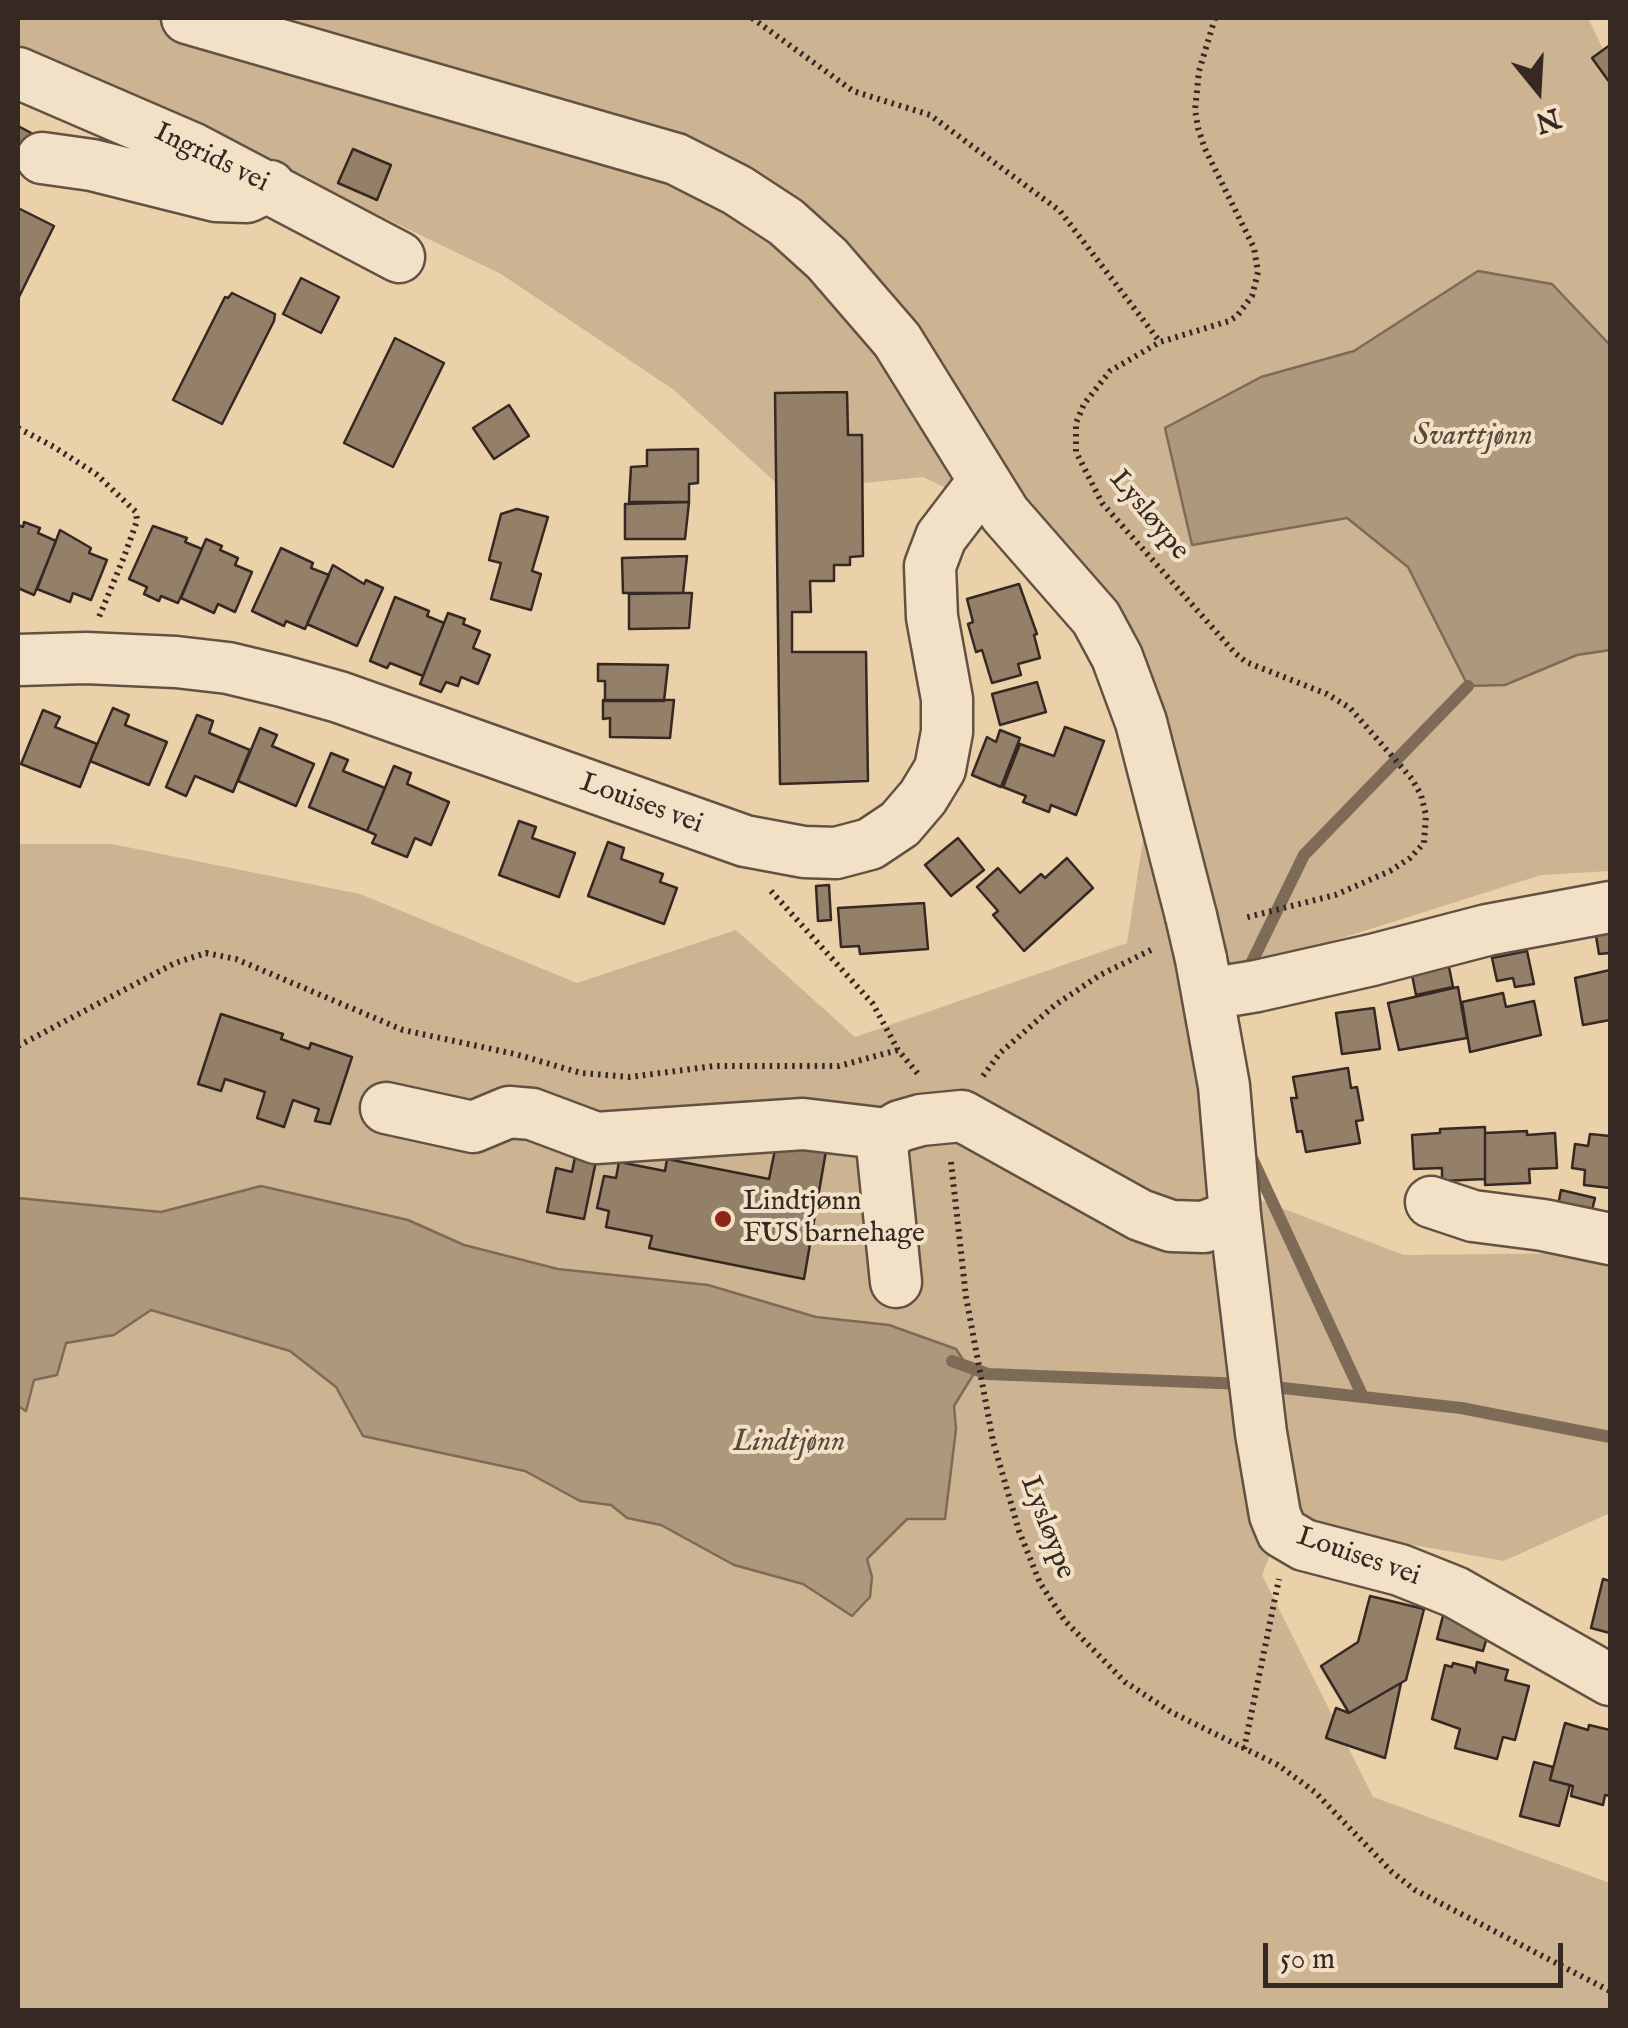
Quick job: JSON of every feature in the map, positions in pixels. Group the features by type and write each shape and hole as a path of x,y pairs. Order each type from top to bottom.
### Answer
{"street":[{"name":"Louises vei","path":"187,18 676,159 737,190 786,222 872,308 897,340 1005,514 1096,618 1117,657 1141,722 1224,1086 1234,1215 1261,1433 1275,1515 1282,1532 1304,1544 1400,1570 1455,1592 1610,1680"},
{"name":"Ingrids vei","path":"18,72 194,148 399,257"},
{"path":"42,158 92,165 216,196 247,197 270,186"},
{"name":"Louises vei","path":"18,660 86,658 210,666 282,681 339,697 746,841 804,852 836,853 870,844 900,824 923,798 940,769 948,732 947,700 932,617 930,566 941,538 983,482"},
{"path":"1191,953 1258,986 1487,930 1610,908"},
{"path":"896,1282 882,1144 900,1126 966,1107 1140,1216 1171,1226 1204,1227 1234,1215"},
{"path":"386,1108 473,1127 509,1112 532,1114 596,1138 803,1124 888,1134"},
{"path":"1431,1202 1473,1216 1610,1239"}],"path":[{"path":"752,18 852,91 930,115 1060,211 1160,342"},
{"name":"Lysløype","path":"1215,18 1198,71 1195,110 1204,149 1254,248 1258,272 1252,296 1238,316 1160,342 1110,371 1084,404 1075,435 1076,452 1102,503 1235,653 1288,680 1328,694 1363,720 1412,779 1426,815 1424,843 1390,871 1335,895 1244,918"},
{"path":"18,428 96,474 136,512 130,539 86,658"},
{"path":"746,841 763,881 873,1004 898,1050 926,1083 966,1107"},
{"name":"Lysløype","path":"1191,953 1100,974 1055,1004 1000,1053 966,1107 951,1158 978,1369 1004,1486 1040,1583 1065,1622 1125,1682 1171,1712 1278,1764 1315,1792 1392,1872 1415,1890 1610,1991"},
{"path":"18,1046 175,964 206,954 236,959 403,1030 516,1054 582,1073 630,1077 714,1066 839,1066 898,1050"},
{"path":"1244,1749 1283,1564 1282,1532"}],"shaded area":[{"path":"18,18 1588,18 1610,64 1610,345 1552,284 1478,271 1354,352 1261,377 1192,545 1347,518 1408,567 1468,686 1505,685 1577,655 1610,650 1610,871 1541,875 1222,976 1211,1181 1404,1255 1580,1253 1610,1260 1610,1513 1504,1561 1283,1522 1262,1575 1373,1797 1610,1883 1610,2010 18,2010 18,1406 26,1410 34,1380 57,1375 66,1343 114,1335 151,1310 290,1351 336,1387 363,1436 526,1471 580,1501 612,1505 627,1518 661,1525 734,1565 803,1584 853,1616 872,1577 866,1559 907,1519 956,1429 954,1406 973,1376 889,1325 816,1317 708,1285 558,1269 464,1245 408,1220 261,1186 161,1212 18,1198 18,844 112,844 360,894 577,983 736,930 855,1037 1127,943 1151,789 1061,543 923,477 785,491 674,390 501,274 151,105 18,56"}],"water":[{"name":"Svarttjønn","path":"1478,271 1552,284 1610,345 1610,650 1577,655 1505,685 1468,686 1408,567 1347,518 1192,545 1165,428 1261,377 1354,351"},
{"name":"Lindtjønn","path":"261,1186 408,1220 464,1245 558,1269 708,1285 816,1317 889,1325 956,1349 973,1375 954,1406 956,1429 945,1519 907,1519 867,1559 872,1577 870,1597 852,1616 803,1584 734,1565 661,1525 627,1518 611,1505 580,1501 525,1471 363,1436 336,1387 290,1351 151,1310 114,1335 66,1343 57,1375 34,1380 26,1411 18,1406 18,1198 161,1212"}],"building":[{"path":"1610,45 1610,83 1592,58"},
{"path":"18,126 37,136 18,174"},
{"path":"353,149 391,165 377,200 338,183"},
{"path":"18,208 54,226 18,299"},
{"path":"301,278 339,297 321,333 283,314"},
{"path":"232,293 275,314 222,424 173,400 225,297"},
{"path":"395,338 444,363 393,467 344,443"},
{"path":"847,392 848,435 862,435 863,556 850,557 850,565 834,565 834,581 810,581 811,612 792,612 792,652 866,652 868,781 780,784 775,393"},
{"path":"509,405 529,436 494,459 473,428"},
{"path":"698,449 698,483 689,484 689,502 629,502 631,467 647,466 647,450"},
{"path":"689,502 685,539 625,539 625,504"},
{"path":"517,509 548,517 532,571 541,574 531,610 491,599 501,563 489,560 501,514"},
{"path":"24,522 40,528 38,533 56,541 34,595 18,588 18,525 23,527"},
{"path":"153,526 187,538 185,542 202,549 178,603 144,594 147,587 129,579"},
{"path":"60,530 91,548 89,553 107,560 91,600 73,593 70,602 37,589"},
{"path":"206,539 238,558 235,565 252,572 235,612 218,604 214,613 181,598"},
{"path":"281,548 329,575 305,629 286,621 284,626 252,611"},
{"path":"687,556 683,593 623,593 622,558"},
{"path":"333,565 364,584 366,580 383,588 357,646 307,624"},
{"path":"1019,584 1037,634 1034,635 1040,658 1018,664 1021,675 992,683 982,650 976,652 968,624 973,622 967,599"},
{"path":"692,593 689,628 629,629 629,594"},
{"path":"395,597 429,611 427,616 444,623 423,676 390,663 387,668 370,661"},
{"path":"448,613 465,619 463,624 480,631 473,648 490,655 478,684 461,677 458,686 446,682 441,692 420,684"},
{"path":"598,664 668,665 664,701 605,701 605,681 598,681"},
{"path":"1037,682 1046,712 1000,725 992,694"},
{"path":"603,700 674,700 670,738 610,737 610,718 603,719"},
{"path":"113,708 129,715 125,725 167,742 149,785 90,761"},
{"path":"43,710 60,717 55,727 97,744 80,787 21,764"},
{"path":"197,715 213,721 209,733 250,750 233,792 195,776 186,796 166,787"},
{"path":"1065,727 1104,741 1076,815 1051,805 1049,812 1023,802 1026,796 1003,787 1020,744 1054,756"},
{"path":"260,728 277,735 272,746 314,764 296,806 238,781"},
{"path":"1000,730 1020,738 1001,787 972,775 987,737 996,742"},
{"path":"331,753 348,760 343,771 385,788 367,831 309,807"},
{"path":"394,766 411,773 407,784 449,802 431,845 415,838 407,857 372,843 376,835 367,831"},
{"path":"519,821 536,827 532,838 575,853 559,897 499,875"},
{"path":"958,838 984,870 951,896 925,865"},
{"path":"608,842 624,848 621,859 663,874 660,882 677,888 664,924 588,896"},
{"path":"1067,858 1093,888 1024,951 993,915 998,911 977,887 998,868 1020,893"},
{"path":"829,885 831,920 818,921 816,886"},
{"path":"924,903 928,949 860,954 859,946 841,947 838,908"},
{"path":"1610,928 1610,953 1599,954 1595,930"},
{"path":"1527,951 1534,984 1515,987 1513,978 1497,981 1492,958"},
{"path":"1448,962 1453,987 1416,995 1411,970"},
{"path":"1610,970 1610,1020 1583,1025 1575,978"},
{"path":"1458,987 1467,1038 1399,1050 1388,1003"},
{"path":"1503,993 1506,1007 1534,1001 1541,1035 1470,1052 1462,1002"},
{"path":"1374,1008 1380,1049 1342,1054 1336,1013"},
{"path":"221,1014 283,1034 281,1039 309,1049 311,1043 352,1057 330,1124 315,1121 319,1109 293,1100 284,1127 257,1118 265,1092 225,1079 221,1091 198,1084"},
{"path":"1348,1068 1351,1088 1357,1087 1363,1120 1356,1121 1360,1143 1306,1152 1302,1131 1297,1132 1291,1098 1297,1098 1293,1077"},
{"path":"1485,1127 1485,1179 1442,1181 1442,1168 1414,1169 1412,1135"},
{"path":"1527,1131 1527,1135 1555,1133 1557,1168 1529,1169 1530,1183 1485,1185 1485,1133"},
{"path":"1590,1134 1610,1136 1610,1188 1584,1185 1585,1170 1572,1168 1575,1144 1588,1146"},
{"path":"778,1135 827,1145 804,1279 649,1248 652,1236 606,1227 609,1211 597,1208 604,1176 616,1178 619,1162 665,1171 667,1159 769,1179"},
{"path":"575,1157 596,1161 584,1219 547,1212 556,1168 572,1172"},
{"path":"1561,1190 1595,1198 1590,1219 1557,1211"},
{"path":"1603,1579 1610,1581 1610,1633 1591,1628"},
{"path":"1370,1596 1424,1609 1406,1680 1349,1713 1321,1666 1358,1642"},
{"path":"1445,1608 1490,1627 1483,1651 1437,1639"},
{"path":"1477,1662 1508,1670 1505,1680 1529,1686 1515,1740 1503,1737 1497,1759 1455,1748 1460,1729 1432,1719 1445,1665 1473,1668 1475,1673"},
{"path":"1401,1683 1385,1758 1326,1738 1336,1708 1349,1713"},
{"path":"1565,1723 1588,1730 1589,1725 1610,1730 1610,1796 1605,1795 1603,1805 1571,1796 1573,1786 1550,1780"},
{"path":"1534,1762 1553,1767 1550,1780 1570,1785 1559,1826 1520,1816"}],"waterway":[{"path":"1246,974 1304,855 1468,686"},
{"path":"1251,1156 1363,1397"},
{"path":"952,1361 988,1374 1245,1384"},
{"path":"1265,1386 1461,1408 1610,1437"}],"place":[{"name":"Lindtjønn FUS barnehage","path":"723,1219"}]}
